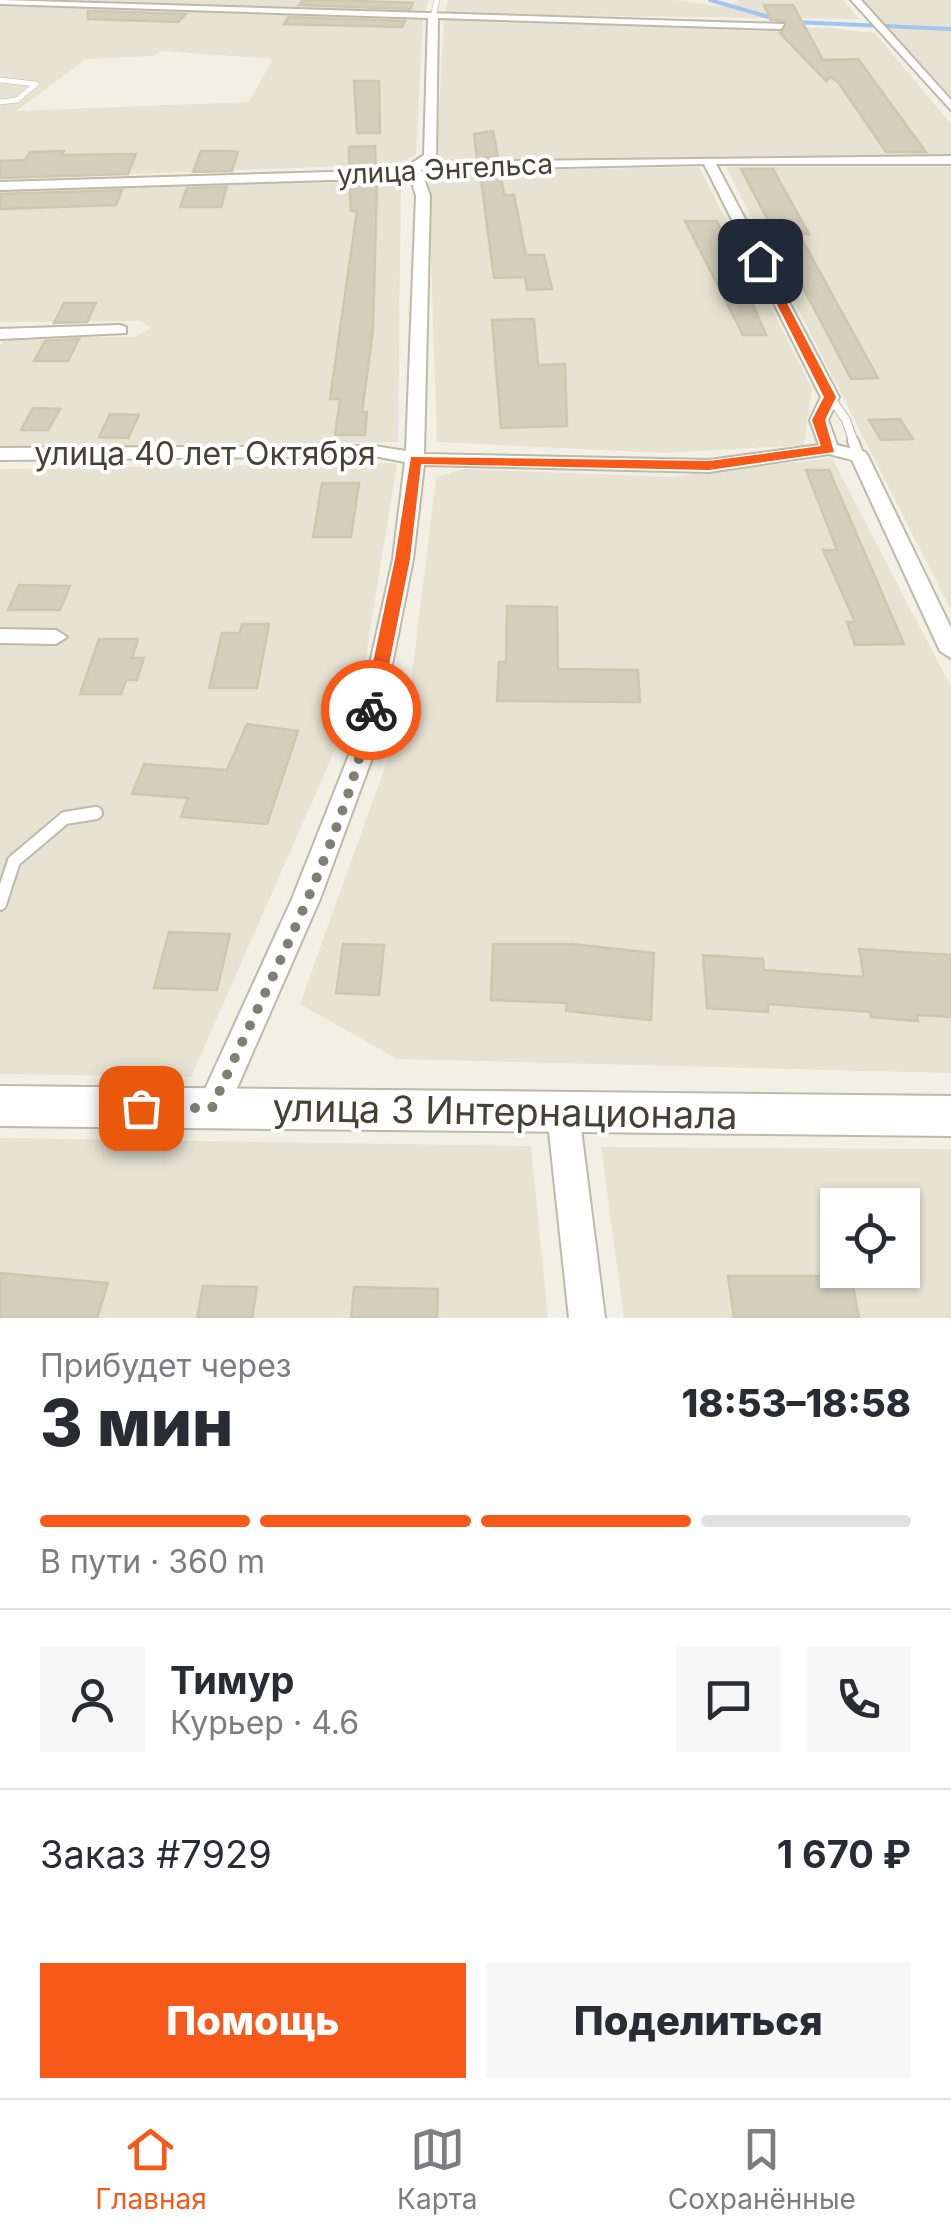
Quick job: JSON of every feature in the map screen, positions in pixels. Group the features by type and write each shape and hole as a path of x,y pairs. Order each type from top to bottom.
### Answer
{"street":[{"path":"856,0 951,107"},
{"path":"0,1 435,8 781,26"},
{"path":"212,1108 306,899 363,750 403,559 415,460 423,196 414,167 430,156 435,8"},
{"path":"708,160 830,397 818,420 829,449 859,456 951,651"},
{"name":"улица Энгельса","path":"0,186 364,174 414,167 708,160 951,160"},
{"path":"0,334 120,330"},
{"name":"улица 40 лет Октября","path":"0,454 374,451 415,460 709,466 829,449"},
{"path":"0,636 56,637"},
{"name":"улица 3 Интернационала","path":"0,1106 951,1116"},
{"path":"562,1113 587,1318"}],"lane":[{"path":"0,80 36,84 18,100 0,102"},
{"path":"830,397 846,420 859,456"},
{"path":"0,904 14,861 65,818 96,813"}],"shaded area":[{"path":"53,0 429,0 424,14"},
{"path":"448,0 673,0 728,7 739,0 843,0 859,19 444,14"},
{"path":"862,0 951,0 951,96 882,22"},
{"path":"0,4 423,20 416,155 397,164 0,179","holes":["163,51 273,59 249,102 16,111 86,59 153,56"]},
{"path":"444,20 830,28 875,33 951,124 951,157 436,162"},
{"path":"699,167 812,388 804,445 665,453 437,442 428,172"},
{"path":"726,167 951,167 951,610"},
{"path":"401,173 398,442 0,447 0,346 6,337 135,337 151,328 141,321 0,322 0,187"},
{"path":"832,458 951,687 951,1073 397,1059 300,1004 409,700 436,477 464,469 670,477"},
{"path":"397,463 360,693 191,1077 0,1074 0,469"},
{"path":"0,1138 531,1146 548,1318 0,1318"},
{"path":"601,1147 951,1149 951,1318 624,1318"}],"building":[{"path":"303,0 413,3 410,9 299,5"},
{"path":"764,5 793,5 823,60 858,59 926,152 886,152 838,82 831,77 826,81 780,33 786,21 771,20"},
{"path":"88,11 186,14 178,22 88,19"},
{"path":"289,17 405,21 402,27 284,24"},
{"path":"354,81 379,81 380,133 357,133"},
{"path":"493,131 498,157 477,158 474,134"},
{"path":"375,146 376,166 349,168 349,147"},
{"path":"64,151 62,155 136,154 128,174 0,178 0,161 25,160 30,152"},
{"path":"201,151 238,152 232,171 193,172"},
{"path":"741,169 773,169 809,234 799,234 878,378 851,379"},
{"path":"480,172 500,172 504,195 514,195 526,255 544,255 552,289 527,290 525,277 494,278"},
{"path":"377,181 373,330 362,412 367,412 365,435 335,435 340,399 330,399 357,211 351,211 349,183"},
{"path":"227,187 221,207 180,207 187,188"},
{"path":"122,190 116,205 0,209 0,194"},
{"path":"685,221 717,221 766,335 743,335"},
{"path":"64,303 96,303 87,322 54,323"},
{"path":"534,319 538,365 565,364 567,426 501,428 492,320"},
{"path":"79,339 68,361 34,361 45,341"},
{"path":"33,408 60,409 48,430 21,430"},
{"path":"110,414 139,415 128,438 99,437"},
{"path":"900,419 913,439 881,440 869,420"},
{"path":"806,470 829,470 904,644 855,645 847,622 855,622 823,550 837,550"},
{"path":"322,483 359,483 351,537 313,537"},
{"path":"19,585 70,586 60,610 8,610"},
{"path":"507,606 557,607 558,669 638,670 640,702 497,701 499,662 506,662"},
{"path":"242,624 269,624 257,688 209,688 222,633 240,633"},
{"path":"99,639 138,639 132,658 144,658 137,680 126,680 121,694 80,694"},
{"path":"247,724 298,731 267,824 181,817 188,798 132,794 144,764 227,770"},
{"path":"169,932 230,934 217,990 154,988"},
{"path":"343,944 384,945 379,995 336,993"},
{"path":"493,944 572,944 654,953 651,1020 566,1011 567,1003 491,1000"},
{"path":"859,949 951,955 951,1017 917,1015 918,1021 871,1017 870,1012 768,1004 768,1012 707,1008 703,955 763,959 764,970 864,977"},
{"path":"0,1273 108,1283 97,1318 0,1318"},
{"path":"728,1276 820,1276 820,1288 853,1288 859,1318 734,1318"},
{"path":"203,1286 257,1287 252,1318 197,1318"},
{"path":"354,1287 438,1289 437,1318 351,1318"}],"waterway":[{"path":"710,0 779,20"},
{"path":"794,22 951,29"}],"way so far":[{"path":"141,1108 212,1108 306,899 363,750 371,710"}],"route":[{"path":"371,710 403,559 415,460 709,466 829,449 818,420 830,397 760,261"}]}
